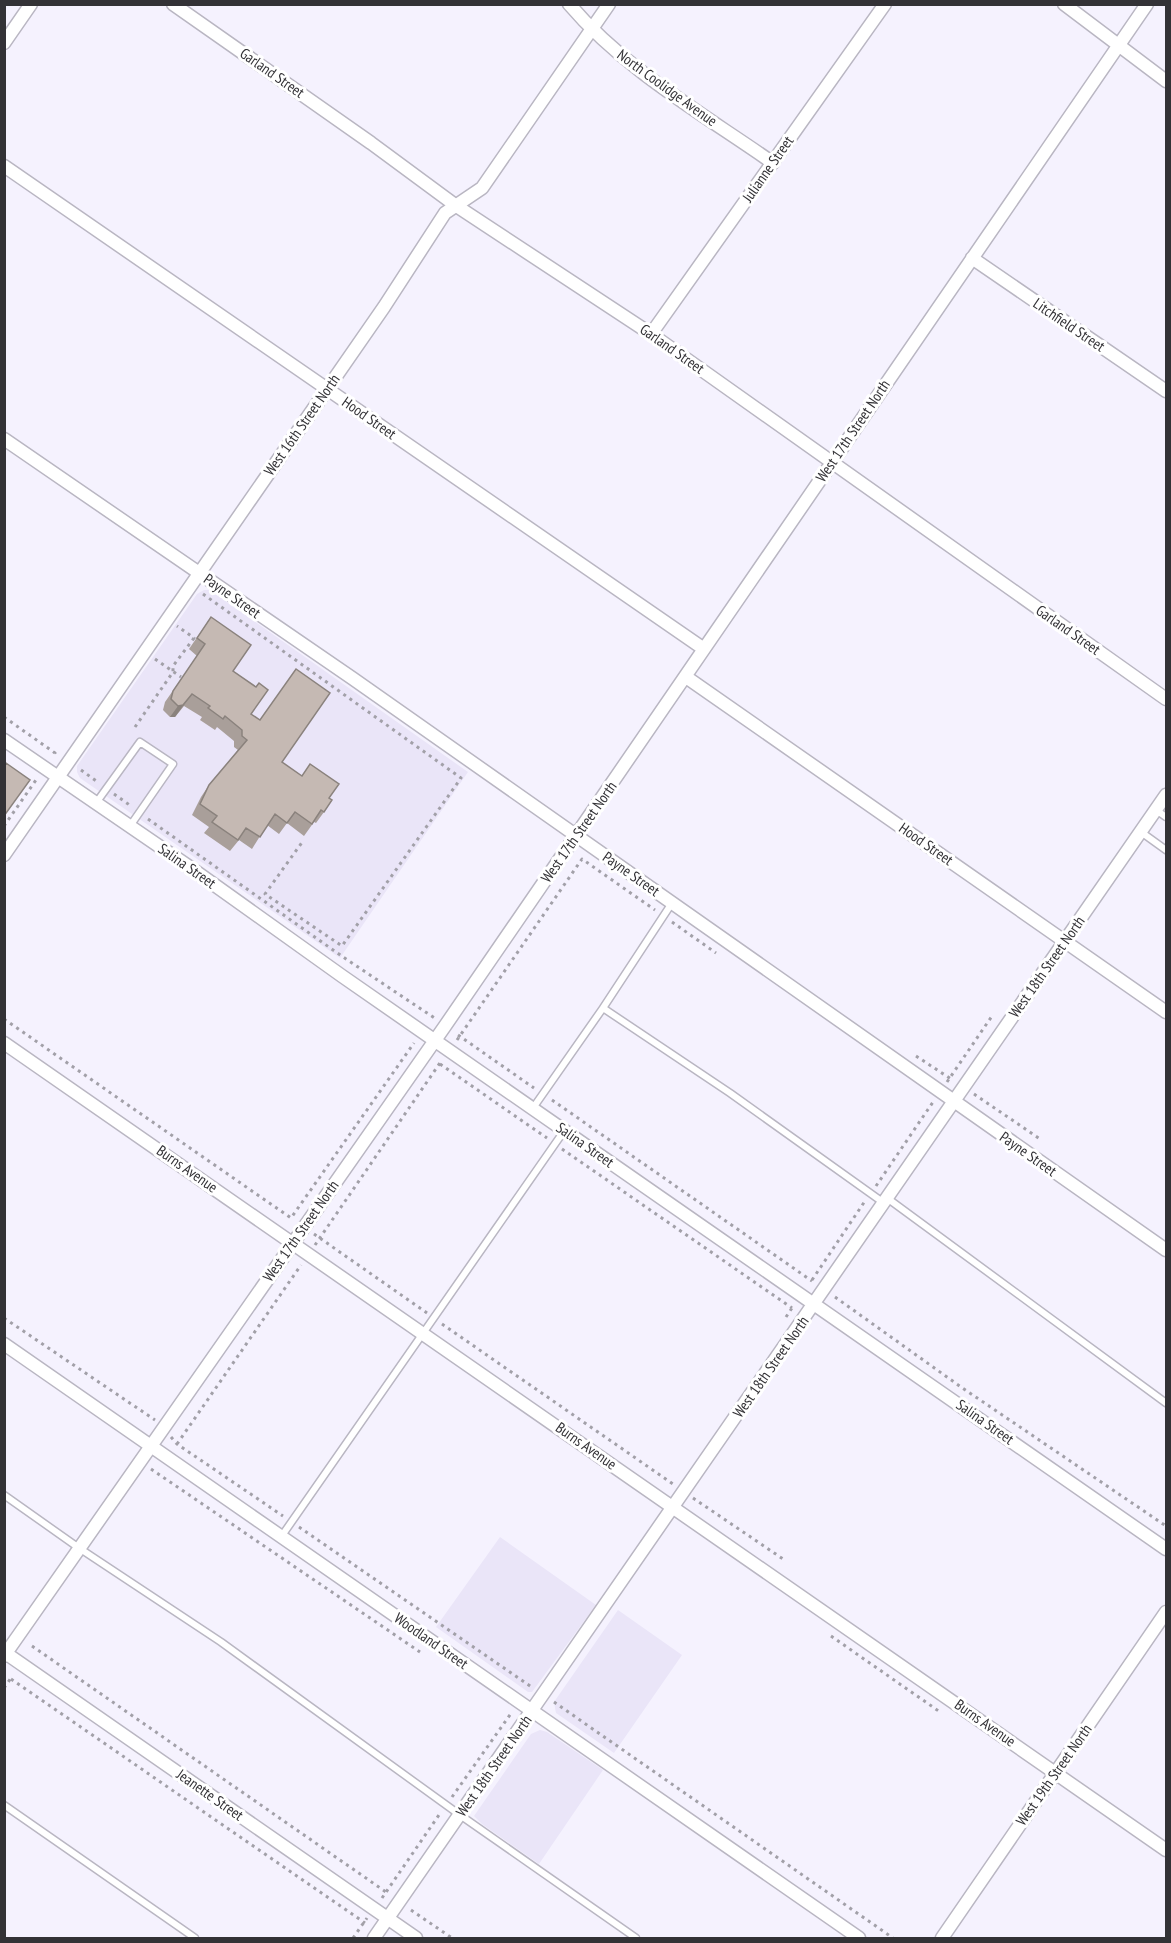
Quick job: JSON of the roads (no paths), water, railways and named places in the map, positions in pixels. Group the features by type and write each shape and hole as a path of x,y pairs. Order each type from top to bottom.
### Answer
{"street":[{"path":"4,43 31,4"},
{"name":"Garland Street","path":"173,4 455,205 651,334 1167,699"},
{"name":"North Coolidge Avenue","path":"569,4 591,30 653,80 773,163"},
{"name":"West 16th Street North","path":"4,855 384,308 445,213 482,188 609,4"},
{"name":"Julianne Street","path":"651,334 885,4"},
{"path":"1064,4 1167,81"},
{"name":"West 17th Street North","path":"5,1654 445,1026 1147,4"},
{"name":"Hood Street","path":"4,166 704,649"},
{"name":"Litchfield Street","path":"972,258 1167,391"},
{"name":"Payne Street","path":"4,439 200,573 1167,1250"},
{"name":"Hood Street","path":"686,677 1167,1012"},
{"name":"Salina Street","path":"4,740 1167,1549"},
{"name":"West 18th Street North","path":"377,1935 1141,832 1161,814 1167,795"},
{"name":"Burns Avenue","path":"4,1043 1167,1850"},
{"name":"Woodland Street","path":"4,1344 859,1938"},
{"name":"West 19th Street North","path":"942,1938 1167,1612"},
{"name":"Jeanette Street","path":"5,1654 416,1938"}],"lane":[{"path":"95,803 140,742 173,764 129,826"},
{"path":"1141,832 1167,850"},
{"path":"533,1108 603,1008 672,903"},
{"path":"603,1008 730,1093 871,1193 886,1201 1167,1403"},
{"path":"280,1537 564,1130"},
{"path":"4,1495 79,1548 221,1642 460,1815 636,1938"},
{"path":"4,1805 195,1938"}]}
